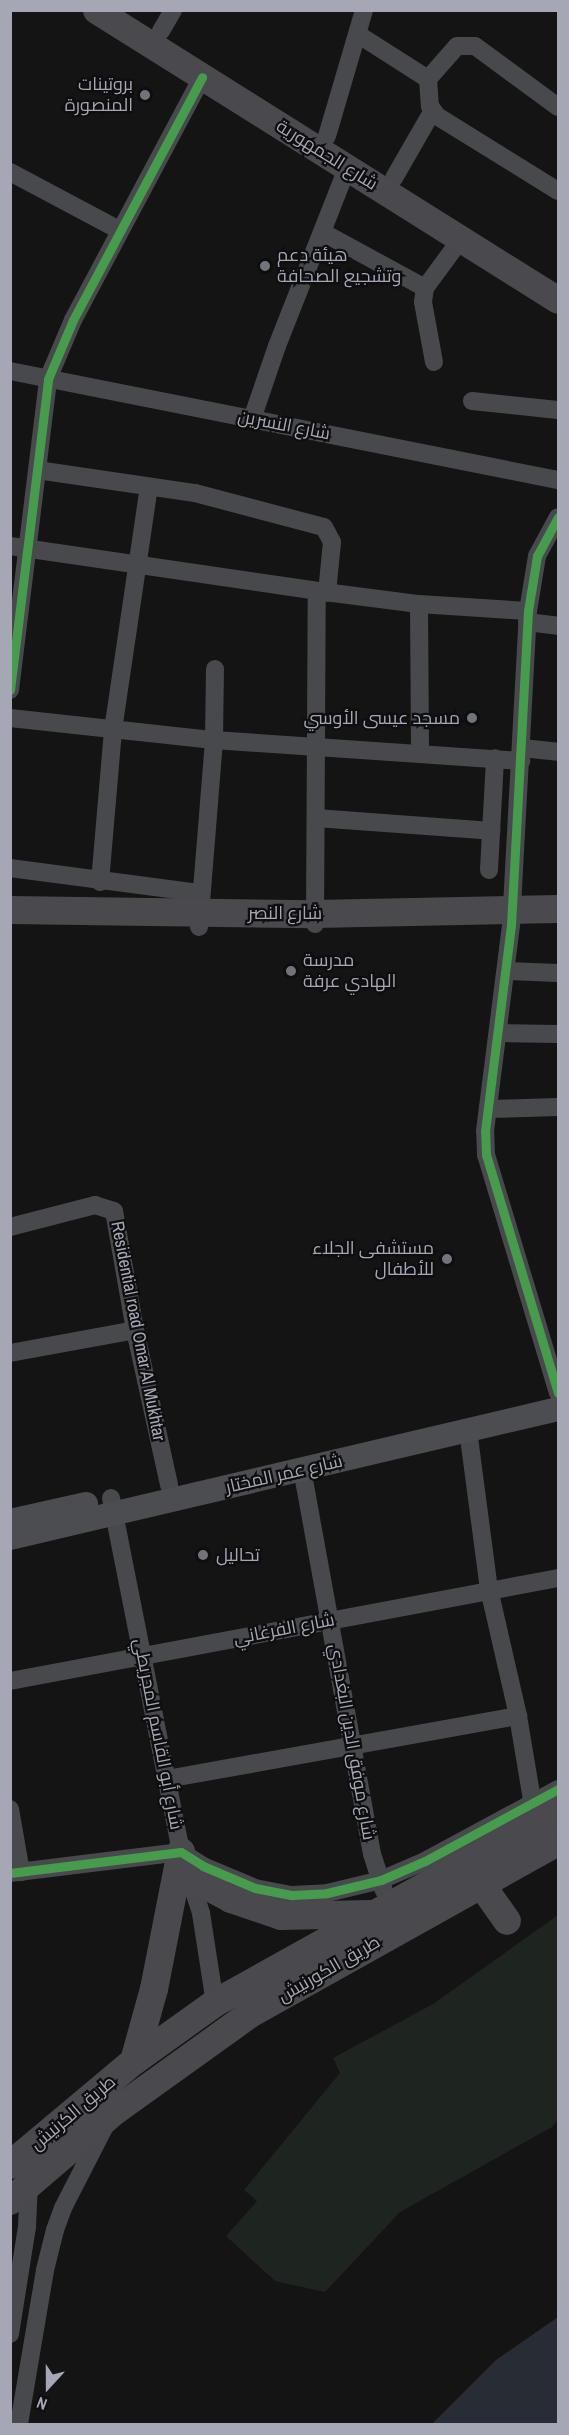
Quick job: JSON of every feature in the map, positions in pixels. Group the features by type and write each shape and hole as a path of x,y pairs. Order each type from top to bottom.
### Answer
{"highway":[{"name":"شارع النصر","path":"10,910 200,911 315,920 511,917 558,909"},
{"name":"شارع النصر","path":"10,929 200,911"},
{"name":"شارع النصر","path":"511,917 558,926"},
{"name":"طريق الكورنيش","path":"134,2061 216,2003 382,1900 542,1812"},
{"name":"طريق الكورنيش","path":"111,2114 250,2014 558,1842"},
{"path":"134,2061 186,1865 231,1899 281,1916 382,1900"},
{"path":"481,1884 507,1921"},
{"name":"طريق الكرنيش","path":"18,2158 134,2061"},
{"name":"طريق الكرنيش","path":"20,2193 111,2114"}],"main road":[{"name":"شارع الجمهورية","path":"96,10 558,300"},
{"name":"شارع الجمهورية","path":"130,10 167,21 327,136 558,279"},
{"name":"شارع عمر المختار","path":"10,1521 112,1506 302,1469 468,1430 558,1398"},
{"name":"شارع عمر المختار","path":"10,1538 112,1506 169,1485 558,1398"}],"street":[{"path":"327,136 359,36 364,10"},
{"path":"359,36 428,79"},
{"path":"394,178 432,112 428,79 457,46 475,46 558,107"},
{"path":"10,690 19,547 37,470 48,379 73,320 202,77"},
{"path":"432,112 558,191"},
{"path":"252,419 277,346 347,168"},
{"path":"10,172 119,230"},
{"path":"322,232 424,288"},
{"path":"434,362 423,302 424,288 461,239"},
{"name":"شارع النسرين","path":"10,371 558,480"},
{"path":"472,401 558,410"},
{"path":"37,470 214,497 324,527 332,542 322,592 316,746 315,920"},
{"path":"100,882 113,730 149,487"},
{"path":"558,517 537,556 527,617 511,917 489,1109 486,1155 558,1398"},
{"path":"19,547 322,592 527,617 558,626"},
{"path":"419,604 420,752"},
{"path":"10,868 100,882 200,911 214,740 215,669"},
{"path":"10,718 214,740 495,758 558,752"},
{"path":"489,870 495,758"},
{"path":"316,818 492,831"},
{"path":"506,971 558,973"},
{"path":"499,1033 558,1034"},
{"path":"489,1109 558,1107"},
{"name":"Residential road Omar Al Mukhtar","path":"10,1227 95,1204 114,1211 135,1330 169,1485"},
{"path":"10,1353 135,1330"},
{"path":"468,1430 489,1589 542,1812"},
{"name":"شارع موفق الدين البغدادي","path":"302,1469 382,1900"},
{"name":"شارع أبو القاسم المجريطي","path":"112,1506 167,1779 186,1865 201,1913 216,2003"},
{"name":"شارع الفرغاني","path":"10,1681 489,1589 558,1578"},
{"path":"167,1779 518,1716"},
{"path":"542,1812 558,1789"},
{"path":"10,1809 16,1872 186,1865"},
{"path":"19,2424 18,2386 56,2230 63,2208 111,2114"},
{"path":"10,2334 27,2227 20,2193 18,2158"}],"shaded area":[{"path":"558,1915 558,2119 552,2127 400,2212 325,2292 275,2281 226,2236 257,2201 244,2190 340,2073 333,2058 433,2004"},
{"path":"558,2317 558,2424 432,2424 496,2360"}],"cycle path":[{"path":"10,690 48,379 73,320 202,77"},
{"path":"558,517 537,556 528,611 511,925 485,1131 486,1155 558,1393"},
{"path":"10,1873 181,1852 203,1866 255,1888 292,1895 327,1893 381,1880 425,1861 558,1789"}],"place":[{"name":"بروتينات المنصورة","path":"145,95"},
{"name":"هيئة دعم وتشجيع الصحافة","path":"265,266"},
{"name":"مسجد عيسى الأوسي","path":"472,718"},
{"name":"مدرسة الهادي عرفة","path":"291,971"},
{"name":"مستشفى الجلاء للأطفال","path":"447,1259"},
{"name":"تحاليل","path":"203,1555"}]}
